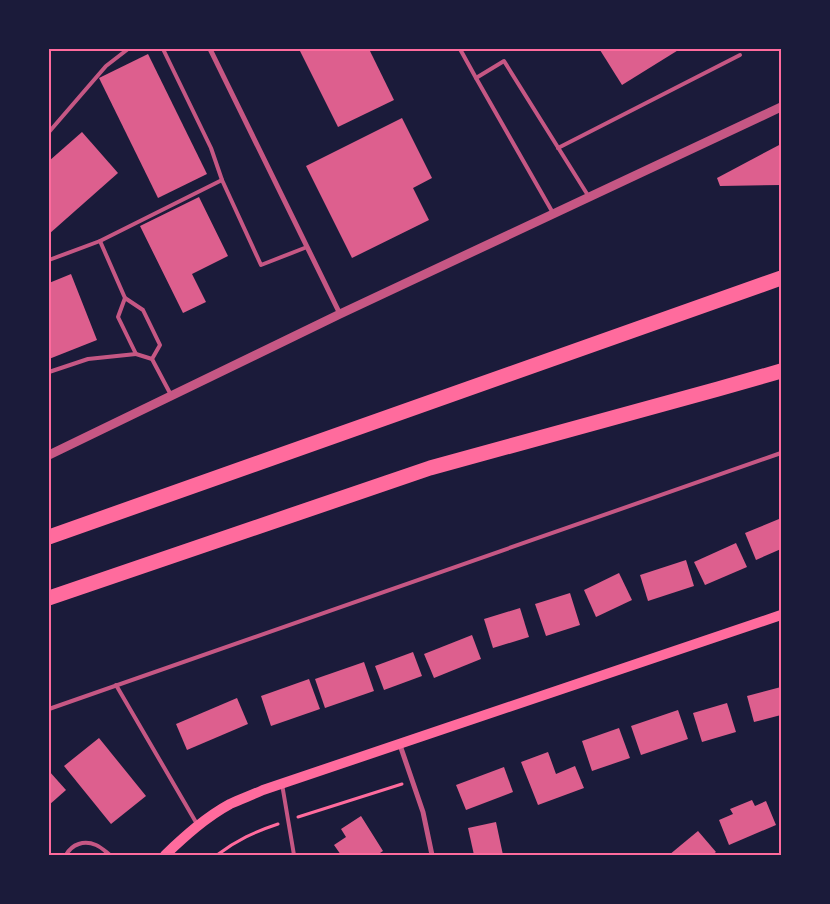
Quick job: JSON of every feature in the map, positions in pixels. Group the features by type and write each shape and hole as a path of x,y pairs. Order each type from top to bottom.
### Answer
{"highway":[{"path":"49,537 781,278"},
{"path":"49,598 430,468 781,370"}],"main road":[{"path":"165,855 198,826 230,804 263,790 781,615"}],"street":[{"path":"210,49 340,314"},
{"path":"49,455 340,314 781,107"},
{"path":"400,745 423,812 432,855"}],"lane":[{"path":"49,132 106,66 128,49"},
{"path":"163,49 211,148 222,180 261,265 307,247"},
{"path":"460,49 553,214"},
{"path":"558,148 740,55"},
{"path":"476,78 504,62 589,197"},
{"path":"49,260 100,241 222,180"},
{"path":"100,241 125,298 143,310 160,345 152,360"},
{"path":"125,298 118,317 136,354"},
{"path":"49,372 88,359 136,354 152,360 171,395"},
{"path":"49,709 781,453"},
{"path":"116,685 198,826"},
{"path":"282,784 294,855"},
{"path":"66,855 68,851 84,843 96,845 110,855"}],"path":[{"path":"217,855 252,833 412,781"}],"building":[{"path":"299,49 369,49 394,100 338,127"},
{"path":"680,49 622,85 600,50"},
{"path":"148,54 207,174 158,198 99,78"},
{"path":"402,118 432,178 413,188 429,220 352,258 306,166"},
{"path":"82,132 118,173 49,234 49,161"},
{"path":"781,144 781,185 720,186 717,178"},
{"path":"199,197 228,256 192,274 206,302 183,313 140,226"},
{"path":"71,274 97,340 49,359 49,283"},
{"path":"779,519 781,525 781,549 756,560 745,533"},
{"path":"736,543 747,567 705,585 694,562"},
{"path":"686,560 694,586 648,601 640,575"},
{"path":"619,573 632,600 596,617 584,590"},
{"path":"570,593 580,625 546,636 535,604"},
{"path":"520,608 529,637 493,648 484,619"},
{"path":"472,635 481,659 434,678 424,654"},
{"path":"413,652 422,676 384,690 375,666"},
{"path":"364,662 374,691 325,708 315,679"},
{"path":"309,679 320,709 271,726 261,696"},
{"path":"781,687 781,715 754,722 747,696"},
{"path":"237,698 248,724 187,750 176,724"},
{"path":"727,703 736,732 702,742 693,713"},
{"path":"678,710 688,739 641,755 631,726"},
{"path":"619,728 630,758 592,771 582,741"},
{"path":"99,738 146,796 111,824 64,766"},
{"path":"548,752 556,774 575,766 584,788 538,805 521,762"},
{"path":"504,767 513,792 466,810 456,785"},
{"path":"49,771 66,790 49,805"},
{"path":"752,800 755,806 766,801 776,825 729,845 719,820 733,814 730,809"},
{"path":"361,816 383,851 377,855 341,855 334,845 346,837 341,829"},
{"path":"496,822 503,855 474,855 468,828"},
{"path":"698,831 716,852 712,855 669,855"}]}
